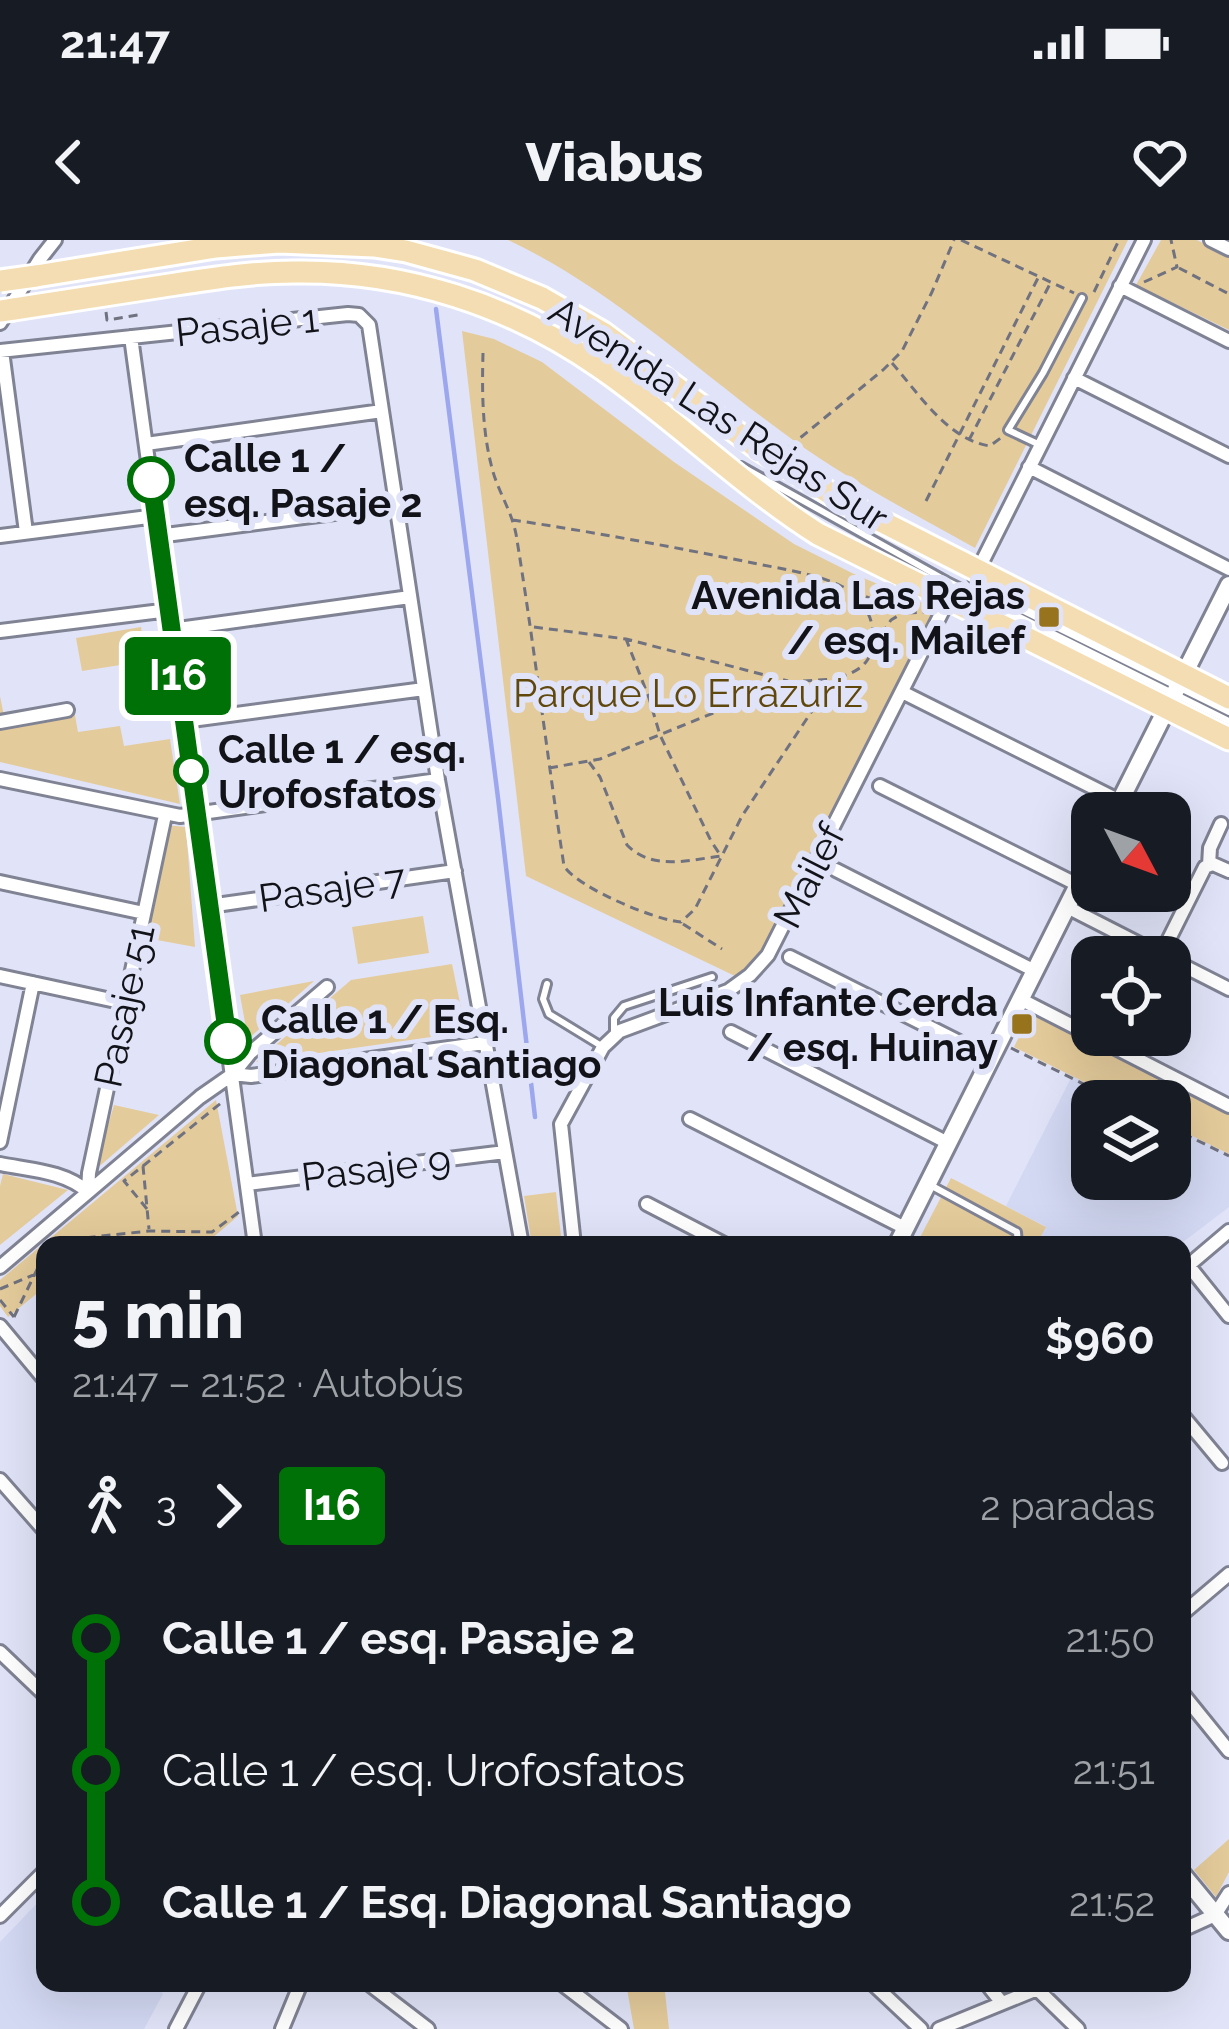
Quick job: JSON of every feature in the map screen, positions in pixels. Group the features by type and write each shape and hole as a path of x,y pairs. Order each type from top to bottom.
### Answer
{"main road":[{"name":"Avenida Las Rejas Sur","path":"0,281 216,247 279,242 374,246 441,260 509,283 573,315 632,354 782,465 847,504 979,568 1176,690 1229,739"},
{"name":"Avenida Las Rejas Sur","path":"5,314 266,273 324,272 396,280 469,300 526,324 604,370 795,519 945,608 1176,690 1229,698"}],"street":[{"path":"5,314 55,240"},
{"path":"979,568 1124,288 1144,240"},
{"path":"1211,240 1229,249"},
{"path":"1124,288 1229,341"},
{"name":"Pasaje 1","path":"1,351 348,314 363,318 371,329 382,411"},
{"path":"131,337 254,1236"},
{"path":"1,351 26,532"},
{"path":"1074,378 1229,456"},
{"path":"146,444 382,411 438,780 516,1236"},
{"path":"1029,467 1229,568"},
{"path":"158,536 396,505"},
{"path":"0,536 156,516"},
{"path":"1125,792 1229,585"},
{"path":"171,630 410,597"},
{"name":"Mailef","path":"573,1236 561,1136 565,1114 603,1047 614,1036 728,991 768,955 945,608"},
{"path":"0,631 169,610"},
{"path":"184,721 424,689"},
{"path":"902,692 1089,792"},
{"path":"0,722 67,710"},
{"path":"0,779 165,814 197,814 438,780"},
{"path":"880,786 1071,882"},
{"name":"Pasaje 51","path":"88,1192 164,820"},
{"path":"1209,865 1210,848 1221,824"},
{"path":"1174,936 1203,870 1217,865 1229,871"},
{"path":"836,870 1035,971"},
{"name":"Pasaje 7","path":"209,906 455,871"},
{"path":"0,882 144,913"},
{"path":"690,1119 901,1236 1071,898"},
{"path":"1066,907 1123,936"},
{"path":"790,957 995,1050"},
{"path":"1191,970 1229,989"},
{"path":"0,976 125,1003"},
{"path":"0,1142 7,1072 33,983"},
{"path":"36,1236 232,1074 327,987"},
{"path":"1020,999 1229,1106"},
{"path":"730,1033 948,1143"},
{"path":"232,1074 251,1076 484,1043"},
{"name":"Pasaje 9","path":"247,1184 505,1152"},
{"path":"0,1164 65,1178 88,1192"},
{"path":"647,1204 709,1236"},
{"path":"1191,1263 1229,1231"},
{"path":"0,1267 36,1236"},
{"path":"1191,1275 1229,1316"},
{"path":"0,1326 36,1368"},
{"path":"1191,1426 1222,1463"},
{"path":"0,1480 36,1521"},
{"path":"1191,1606 1227,1580"},
{"path":"0,1652 36,1686"},
{"path":"1191,1704 1229,1751"},
{"path":"0,1916 36,1880"},
{"path":"1191,1885 1229,1931"},
{"path":"1191,1926 1215,1915 1229,1893"},
{"path":"176,2029 195,1992"},
{"path":"282,2029 297,1992"},
{"path":"380,1992 428,2029"},
{"path":"573,1992 621,2029"},
{"path":"882,1992 921,2029"},
{"path":"994,1992 1003,2003"},
{"path":"939,2029 1030,1992"},
{"path":"1040,1992 1078,2029"}],"lane":[{"path":"1040,445 1008,430 1082,298"},
{"path":"692,436 947,581 1229,716"},
{"path":"936,550 984,588 1176,690"},
{"path":"614,1036 614,1018 624,1006 712,976"},
{"path":"547,984 543,999 549,1014 603,1047"},
{"path":"928,1184 1017,1236"}],"path":[{"path":"787,448 902,350 954,240"},
{"path":"962,240 1089,301 1119,240"},
{"path":"1171,240 1178,267 1229,294"},
{"path":"1124,288 1178,267"},
{"path":"926,501 1039,276"},
{"path":"969,440 1051,282"},
{"path":"106,310 107,320 138,315"},
{"path":"483,352 490,460 513,520 564,866 580,883 665,920 681,922 722,949"},
{"path":"891,362 969,440 991,446 1008,430"},
{"path":"513,520 765,566 824,580 908,613"},
{"path":"850,591 872,624 872,648"},
{"path":"549,768 589,762 790,682 836,679 859,670 891,620 945,608"},
{"path":"532,627 626,639 790,682"},
{"path":"626,639 660,734 721,856"},
{"path":"681,922 695,909 742,817 836,679"},
{"path":"589,762 635,853 657,862 721,856"},
{"path":"995,1050 1071,1082"},
{"path":"147,1209 124,1181 222,1102"},
{"path":"1191,1137 1229,1156"},
{"path":"143,1166 149,1231"},
{"path":"101,1236 212,1232 250,1204"},
{"path":"0,1288 35,1274"},
{"path":"14,1317 35,1274"}],"shaded area":[{"path":"1072,1076 1080,1080 1071,1080 1071,1200 1191,1200 1191,1135 1229,1154 1229,1207 1191,1236 1040,1236 1045,1226 1006,1206"},
{"path":"36,1904 36,1992 163,1994 144,2029 0,2029 0,1942"}],"green space":[{"path":"508,240 1128,240 975,548 815,455 620,307"},
{"path":"1161,240 1197,240 1229,257 1229,330 1136,285"},
{"name":"Parque Lo Errázuriz","path":"462,331 494,339 542,362 674,462 794,544 937,609 765,948 737,977 526,876"},
{"path":"141,627 146,661 82,671 76,638"},
{"path":"0,696 4,716 73,704 78,732 120,726 124,746 170,739 180,804 0,762"},
{"path":"165,825 186,827 195,947 146,938"},
{"path":"423,916 429,953 358,964 352,927"},
{"path":"452,964 466,1032 256,1062 351,980"},
{"path":"314,981 248,1039 240,995"},
{"path":"1033,1008 1071,1027 1071,1056 1127,1056 1174,1080 1080,1080 1014,1047"},
{"path":"1191,1089 1229,1108 1229,1154 1191,1135"},
{"path":"216,1100 238,1216 215,1236 53,1236"},
{"path":"114,1105 159,1115 95,1170"},
{"path":"3,1174 68,1190 0,1245 0,1186"},
{"path":"951,1178 1046,1227 1041,1236 921,1236"},
{"path":"556,1192 561,1236 531,1236 524,1196"},
{"path":"36,1250 36,1294 8,1317 0,1306 0,1280"},
{"path":"1229,1839 1229,1872 1216,1897 1194,1870"},
{"path":"628,1992 665,1992 669,2029 634,2029"}],"waterway":[{"path":"436,309 535,1117"}],"bus line":[{"name":"I16","path":"151,480 228,1041"}],"place":[{"name":"Calle 1 / esq. Pasaje 2","path":"151,480"},
{"name":"Avenida Las Rejas / esq. Mailef","path":"1049,617"},
{"name":"Calle 1 / esq. Urofosfatos","path":"191,771"},
{"name":"Luis Infante Cerda / esq. Huinay","path":"1022,1024"},
{"name":"Calle 1 / Esq. Diagonal Santiago","path":"228,1041"}]}
